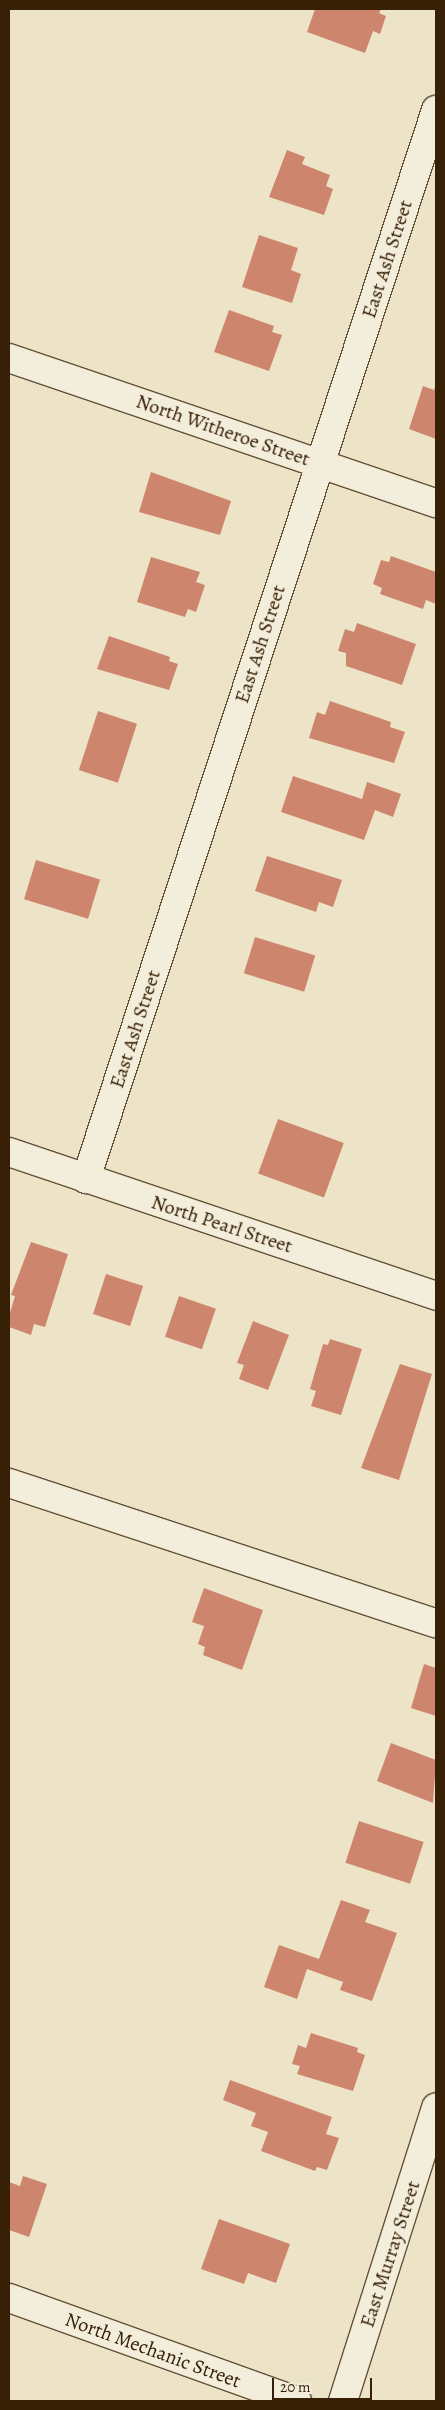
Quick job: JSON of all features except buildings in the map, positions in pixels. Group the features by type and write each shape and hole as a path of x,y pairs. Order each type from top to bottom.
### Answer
{"street":[{"name":"East Ash Street","path":"86,1179 436,110"},
{"name":"North Witheroe Street","path":"9,358 436,503"},
{"name":"North Pearl Street","path":"9,1152 436,1296"},
{"path":"9,1483 436,1623"},
{"name":"East Murray Street","path":"343,2401 436,2107"},
{"name":"North Mechanic Street","path":"9,2298 297,2401"}]}
